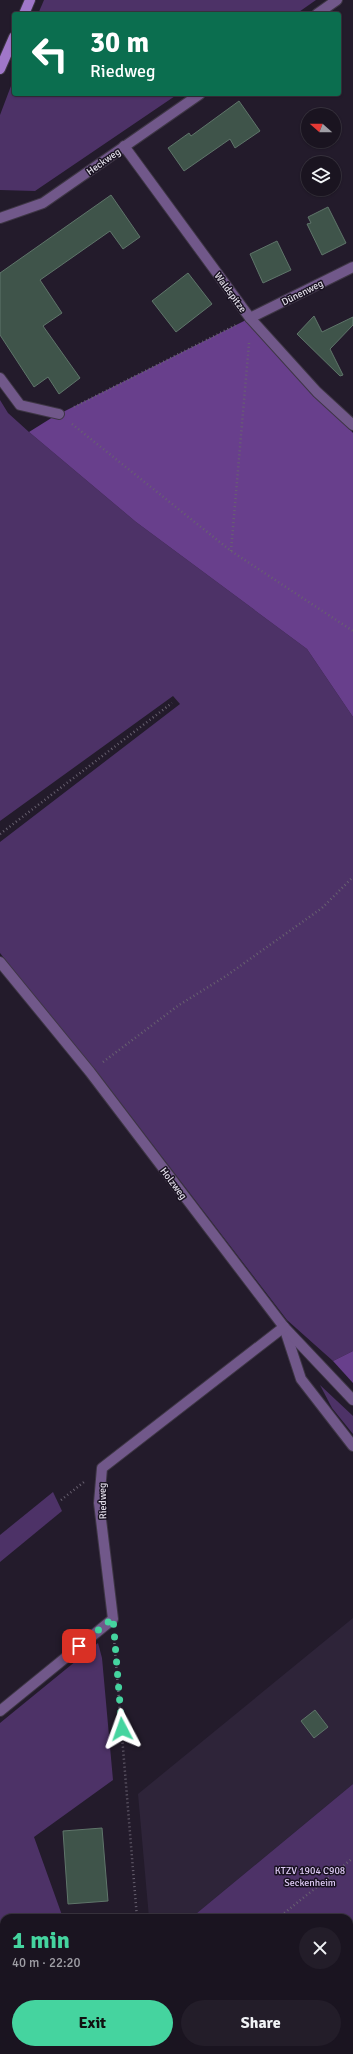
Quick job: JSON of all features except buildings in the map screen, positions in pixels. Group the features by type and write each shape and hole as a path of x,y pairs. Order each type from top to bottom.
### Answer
{"main road":[{"path":"25,12 30,0"},
{"path":"0,69 12,42"}],"street":[{"path":"320,12 337,0"},
{"name":"Heckweg","path":"0,218 43,202 197,96"},
{"name":"Waldspitze","path":"124,146 250,318 317,392 353,425"},
{"name":"Dünenweg","path":"250,318 353,267"},
{"path":"0,378 20,405 59,414"},
{"name":"Holzweg","path":"0,962 90,1072 284,1327 353,1400"},
{"path":"284,1327 301,1379 353,1446"},
{"name":"Riedweg","path":"113,1618 100,1503 102,1468 284,1327"},
{"path":"0,1711 113,1618"}],"path":[{"path":"250,318 59,414 230,551 353,631"},
{"path":"230,551 250,318"},
{"path":"0,834 172,703"},
{"path":"90,1072 179,1005 226,976 322,908 353,877"},
{"path":"62,1500 102,1468"},
{"path":"113,1618 137,1914"},
{"path":"283,1914 353,1858"}],"shaded area":[{"path":"250,318 353,433 353,717 307,649 136,522 29,432 53,417"},
{"path":"353,1351 353,1383 333,1361"},
{"path":"353,1618 353,1784 196,1914 149,1914 138,1794"}],"green space":[{"path":"44,0 316,0 299,12 39,12"},
{"path":"12,83 12,96 175,96 35,191 0,190 0,115"},
{"path":"0,400 8,413 29,432 136,522 307,649 353,717 353,1351 333,1361 287,1320 100,1076 74,1047 0,953 0,842 180,704 173,696 0,821"},
{"path":"320,1385 353,1416 353,1434 332,1408"},
{"path":"53,1492 62,1511 0,1562 0,1535"},
{"path":"98,1643 102,1658 113,1780 34,1837 62,1914 0,1914 0,1723"},
{"name":"KTZV 1904 C908 Seckenheim","path":"353,1784 353,1914 196,1914"}],"route":[{"path":"79,1646 113,1618 122,1729"}]}
